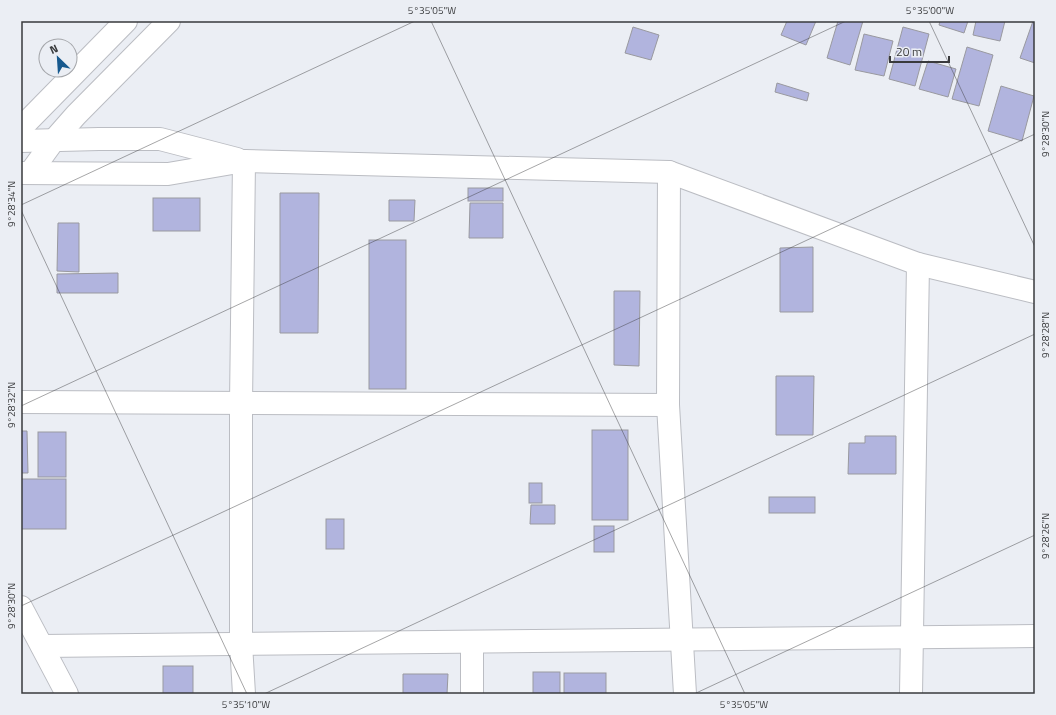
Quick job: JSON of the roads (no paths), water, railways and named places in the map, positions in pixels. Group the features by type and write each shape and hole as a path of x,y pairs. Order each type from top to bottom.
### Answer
{"street":[{"path":"21,128 126,21"},
{"path":"26,173 76,115 169,21"},
{"path":"21,141 160,139 244,161"},
{"path":"244,161 241,404 241,644 244,694"},
{"path":"26,173 168,174 244,161 669,172 918,264 1035,292"},
{"path":"669,172 668,405 685,694"},
{"path":"911,694 918,264"},
{"path":"21,402 668,405"},
{"path":"21,607 67,694"},
{"path":"42,646 1035,636"},
{"path":"472,642 472,694"}]}
